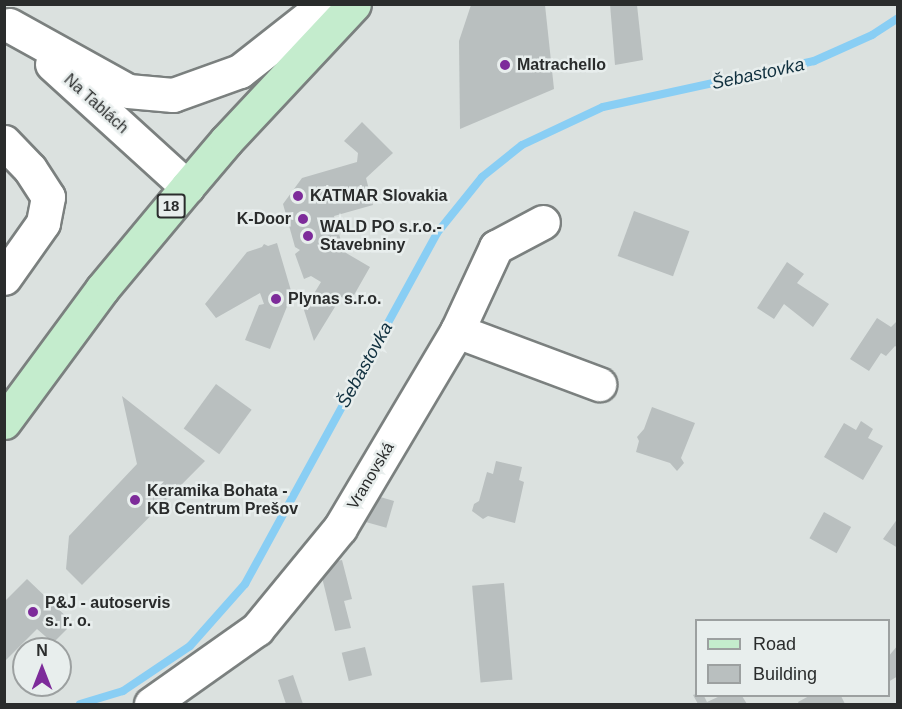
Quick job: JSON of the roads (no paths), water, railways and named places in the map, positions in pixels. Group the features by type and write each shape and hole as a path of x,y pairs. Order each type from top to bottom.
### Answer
{"main road":[{"name":"18","path":"4,422 102,289 187,187 354,4"}],"street":[{"path":"7,22 128,91 173,95 240,71 325,4"},
{"name":"Na Tablách","path":"7,22 187,187"},
{"path":"4,142 30,169 48,197 43,223 4,278"},
{"name":"Vranovská","path":"151,705 257,628 340,528 457,332 496,248 543,222"},
{"path":"457,332 599,384"}],"waterway":[{"name":"Šebastovka","path":"80,704 123,691 190,646 245,584 437,233 482,177 522,145 603,107 814,61 872,35 898,18"}],"place":[{"name":"Matrachello","path":"505,65"},
{"name":"KATMAR Slovakia","path":"298,196"},
{"name":"K-Door","path":"303,219"},
{"name":"WALD PO s.r.o.- Stavebniny","path":"308,236"},
{"name":"Plynas s.r.o.","path":"276,299"},
{"name":"Keramika Bohata - KB Centrum Prešov","path":"135,500"},
{"name":"P&J - autoservis s. r. o.","path":"33,612"}]}
